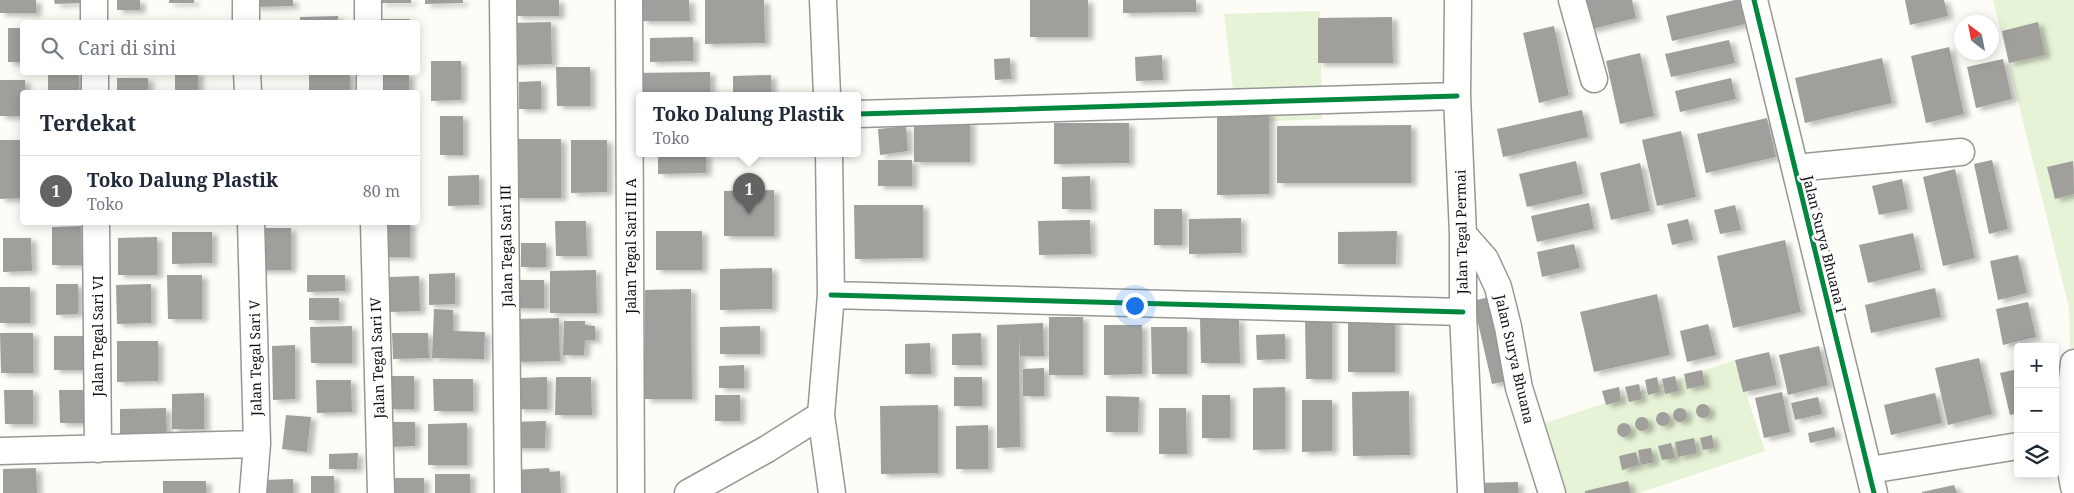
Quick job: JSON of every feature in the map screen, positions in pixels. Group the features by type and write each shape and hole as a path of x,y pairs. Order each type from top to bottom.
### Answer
{"street":[{"path":"94,0 94,20"},
{"path":"246,0 246,20"},
{"path":"368,0 368,20"},
{"name":"Jalan Tegal Sari III","path":"503,0 508,493"},
{"name":"Jalan Tegal Sari III A","path":"629,0 631,493"},
{"path":"823,0 827,92"},
{"name":"Jalan Tegal Permai","path":"1458,0 1456,96 1463,234 1462,312 1471,493"},
{"path":"1572,0 1594,79"},
{"name":"Jalan Surya Bhuana I","path":"1754,0 1872,482"},
{"path":"95,75 95,90"},
{"path":"247,75 248,90"},
{"path":"370,75 370,90"},
{"path":"861,114 1456,96"},
{"path":"1795,168 1961,152"},
{"path":"829,157 831,295 821,415 832,493"},
{"name":"Jalan Tegal Sari VI","path":"96,225 98,450"},
{"name":"Jalan Tegal Sari V","path":"251,225 257,444 253,493"},
{"name":"Jalan Tegal Sari IV","path":"374,225 381,493"},
{"name":"Jalan Surya Bhuana","path":"1463,234 1485,259 1498,287 1508,327 1519,388 1552,493"},
{"path":"831,295 1462,312"},
{"path":"2074,363 2060,439 2074,487"},
{"path":"688,493 767,449 821,415"},
{"path":"0,451 98,450 257,444"},
{"path":"1872,482 2014,447"}],"green space":[{"path":"1993,0 2074,0 2074,493 2069,308 1999,24 1999,15 1997,15"},
{"path":"1320,11 1322,119 1237,123 1224,14"},
{"path":"1735,360 1765,451 1639,493 1563,493 1542,424"}],"building":[{"path":"0,0 36,0 36,13 0,13"},
{"path":"54,0 84,0 84,3 55,4"},
{"path":"117,0 140,0 140,10 117,10"},
{"path":"169,0 194,0 194,3 169,3"},
{"path":"254,0 293,0 293,6 254,7"},
{"path":"380,0 411,0 411,3 380,3"},
{"path":"425,0 463,0 463,3 425,4"},
{"path":"516,0 559,0 559,16 516,16"},
{"path":"642,0 689,0 690,21 642,21"},
{"path":"705,0 764,0 765,43 705,44"},
{"path":"1030,0 1088,0 1088,37 1030,37"},
{"path":"1123,0 1196,0 1196,12 1123,13"},
{"path":"1582,0 1632,0 1636,18 1588,30"},
{"path":"1740,0 1745,24 1672,41 1666,16"},
{"path":"1905,0 1944,0 1948,16 1910,25"},
{"path":"338,16 338,20 300,20 300,17"},
{"path":"1392,17 1393,63 1318,63 1318,18"},
{"path":"377,19 410,19 410,20"},
{"path":"551,22 552,64 512,65 512,23"},
{"path":"2038,22 2045,55 2009,63 2002,31"},
{"path":"1554,26 1569,95 1539,103 1523,33"},
{"path":"8,28 20,28 20,62 8,62"},
{"path":"693,37 693,61 650,62 650,38"},
{"path":"1729,40 1735,63 1671,77 1665,54"},
{"path":"1949,47 1964,114 1926,123 1911,56"},
{"path":"1640,53 1654,116 1620,124 1606,61"},
{"path":"1162,55 1163,80 1136,81 1135,57"},
{"path":"1010,58 1011,79 995,80 994,59"},
{"path":"1882,58 1892,103 1805,123 1795,78"},
{"path":"2003,59 2012,99 1976,108 1967,67"},
{"path":"431,61 461,61 461,100 431,101"},
{"path":"556,67 590,67 590,106 557,106"},
{"path":"710,72 710,92 639,92 635,73"},
{"path":"48,75 79,75 79,90 48,90"},
{"path":"175,75 198,75 198,90 175,90"},
{"path":"309,75 350,75 350,90 309,90"},
{"path":"378,75 409,75 409,90 378,90"},
{"path":"771,75 771,92 733,92 733,76"},
{"path":"117,78 148,78 148,90 117,90"},
{"path":"1731,78 1736,99 1680,112 1675,91"},
{"path":"0,80 25,80 25,90 20,90 20,116 0,116"},
{"path":"541,81 541,109 519,109 519,82"},
{"path":"1582,110 1588,137 1503,157 1497,129"},
{"path":"1269,112 1269,194 1217,195 1217,113"},
{"path":"440,116 463,116 463,155 440,155"},
{"path":"1767,118 1776,157 1706,173 1697,134"},
{"path":"914,121 970,121 970,162 914,162"},
{"path":"1054,123 1129,123 1129,163 1054,164"},
{"path":"1411,125 1411,183 1277,183 1277,126"},
{"path":"906,126 908,151 880,155 878,129"},
{"path":"1681,131 1696,197 1657,206 1642,140"},
{"path":"514,139 561,139 561,198 514,198"},
{"path":"0,140 20,140 20,198 0,199"},
{"path":"571,140 607,140 607,192 571,193"},
{"path":"658,157 706,157 706,173 658,174"},
{"path":"878,160 912,160 912,186 878,186"},
{"path":"1992,160 2008,229 1989,234 1974,164"},
{"path":"1576,161 1583,194 1527,207 1519,174"},
{"path":"2073,161 2074,194 2055,199 2047,167"},
{"path":"1640,163 1650,211 1611,220 1600,173"},
{"path":"1955,169 1975,258 1943,266 1923,177"},
{"path":"479,175 479,205 448,206 448,176"},
{"path":"1090,176 1091,209 1062,209 1062,177"},
{"path":"1902,179 1908,209 1879,215 1872,186"},
{"path":"774,190 774,236 724,236 724,191"},
{"path":"1589,203 1594,229 1537,242 1531,216"},
{"path":"854,205 923,205 923,258 855,259"},
{"path":"1735,205 1741,230 1720,234 1714,210"},
{"path":"1154,209 1182,209 1182,245 1154,245"},
{"path":"1241,218 1241,253 1189,254 1189,219"},
{"path":"1688,219 1693,240 1672,245 1667,224"},
{"path":"1090,220 1091,254 1039,255 1038,221"},
{"path":"555,221 586,221 587,256 556,256"},
{"path":"382,225 410,225 410,257 382,257"},
{"path":"81,226 82,265 52,265 52,227"},
{"path":"256,228 291,228 291,270 256,270"},
{"path":"656,231 702,231 702,270 656,270"},
{"path":"1397,231 1396,264 1338,264 1338,232"},
{"path":"172,232 212,232 212,263 172,264"},
{"path":"1913,233 1921,270 1868,283 1859,245"},
{"path":"157,237 157,275 118,275 118,238"},
{"path":"3,238 31,238 32,271 3,272"},
{"path":"1785,240 1801,312 1733,328 1717,256"},
{"path":"521,243 546,243 546,267 521,267"},
{"path":"1574,244 1580,268 1542,277 1537,252"},
{"path":"2018,255 2027,293 1998,300 1990,261"},
{"path":"772,268 772,309 720,310 720,269"},
{"path":"596,270 597,313 550,313 550,271"},
{"path":"455,273 455,304 429,305 429,274"},
{"path":"167,275 202,275 202,319 168,319"},
{"path":"307,275 345,275 345,291 307,292"},
{"path":"419,276 420,311 390,312 390,277"},
{"path":"513,280 544,280 544,308 514,308"},
{"path":"56,284 78,284 78,314 56,315"},
{"path":"151,284 151,323 117,324 116,285"},
{"path":"0,287 30,287 30,323 0,323"},
{"path":"1935,288 1941,317 1871,333 1865,305"},
{"path":"691,289 692,399 645,399 645,290"},
{"path":"1657,294 1670,355 1594,372 1580,312"},
{"path":"1489,297 1508,381 1492,384 1473,301"},
{"path":"309,298 339,298 339,320 309,320"},
{"path":"2028,302 2036,337 2003,345 1996,309"},
{"path":"434,309 453,310 453,331 485,332 484,359 432,358"},
{"path":"1395,316 1395,372 1348,372 1348,317"},
{"path":"1049,317 1083,317 1083,375 1049,375"},
{"path":"559,318 560,361 515,362 515,319"},
{"path":"1305,318 1332,318 1332,379 1306,379"},
{"path":"1200,319 1239,319 1240,363 1201,363"},
{"path":"564,321 585,321 585,325 595,326 595,340 585,340 584,355 563,355"},
{"path":"1043,323 1044,356 1020,356 1019,334 1020,447 997,448 997,325"},
{"path":"1708,324 1716,355 1687,362 1680,331"},
{"path":"1104,325 1142,325 1142,374 1104,375"},
{"path":"352,326 352,363 311,363 310,327"},
{"path":"760,326 760,354 720,354 720,327"},
{"path":"1151,327 1187,327 1187,374 1152,374"},
{"path":"0,333 33,333 33,373 1,373"},
{"path":"392,333 428,333 429,358 393,359"},
{"path":"981,333 982,365 952,365 952,334"},
{"path":"1285,334 1285,359 1257,360 1256,335"},
{"path":"54,336 85,336 85,370 54,370"},
{"path":"117,341 158,341 158,381 117,382"},
{"path":"930,343 931,374 905,374 905,344"},
{"path":"295,345 295,399 273,400 272,346"},
{"path":"1819,346 1828,385 1788,395 1779,355"},
{"path":"1769,352 1777,385 1743,392 1735,360"},
{"path":"1979,358 1992,414 1948,425 1935,368"},
{"path":"744,365 744,388 719,388 719,366"},
{"path":"1044,368 1044,396 1023,396 1023,369"},
{"path":"1702,370 1705,385 1687,389 1684,374"},
{"path":"2014,370 2014,414 2010,415 2000,373"},
{"path":"388,376 414,376 414,409 388,409"},
{"path":"1675,376 1679,391 1665,394 1662,379"},
{"path":"547,377 547,409 518,409 517,378"},
{"path":"556,377 591,377 592,415 555,415"},
{"path":"954,377 982,377 982,406 954,406"},
{"path":"1657,377 1660,392 1648,395 1645,380"},
{"path":"433,379 473,379 473,411 434,411"},
{"path":"316,380 351,380 352,412 317,413"},
{"path":"1639,384 1642,399 1629,402 1625,387"},
{"path":"1285,387 1285,449 1253,450 1253,388"},
{"path":"1619,387 1621,401 1606,405 1602,391"},
{"path":"4,390 33,390 33,424 5,424"},
{"path":"59,390 85,390 85,423 60,423"},
{"path":"1409,391 1410,455 1353,456 1352,392"},
{"path":"1782,392 1790,432 1764,438 1755,398"},
{"path":"204,393 204,429 172,429 172,394"},
{"path":"1935,393 1942,423 1891,435 1884,405"},
{"path":"715,395 740,395 740,421 715,421"},
{"path":"1202,395 1230,395 1230,438 1202,438"},
{"path":"1106,396 1139,397 1138,432 1106,432"},
{"path":"1818,397 1822,414 1795,420 1791,403"},
{"path":"1302,400 1332,400 1332,451 1302,452"},
{"path":"1700,404 1706,404 1710,411 1706,418 1700,418 1696,414 1696,408"},
{"path":"938,405 938,473 881,474 880,406"},
{"path":"166,408 167,438 120,438 120,409"},
{"path":"1159,408 1186,408 1187,454 1159,454"},
{"path":"1677,408 1683,408 1687,415 1683,422 1677,422 1673,418 1673,412"},
{"path":"1660,412 1666,412 1670,419 1666,426 1660,426 1656,422 1656,416"},
{"path":"286,415 311,417 307,452 282,449"},
{"path":"1639,417 1645,417 1649,424 1645,431 1639,431 1635,427 1635,421"},
{"path":"546,421 545,448 512,448 512,422"},
{"path":"389,422 415,422 415,446 389,447"},
{"path":"467,423 467,465 428,465 428,424"},
{"path":"1621,423 1627,423 1631,430 1627,437 1621,437 1617,433 1617,427"},
{"path":"988,425 988,469 956,469 956,426"},
{"path":"1834,427 1836,437 1810,443 1808,433"},
{"path":"1712,435 1714,448 1703,450 1700,438"},
{"path":"1694,438 1697,453 1678,457 1675,442"},
{"path":"1671,443 1675,458 1662,460 1658,446"},
{"path":"1651,448 1654,462 1641,465 1638,450"},
{"path":"1636,452 1639,465 1622,470 1619,456"},
{"path":"358,453 357,469 329,469 329,454"},
{"path":"36,468 37,493 3,493 3,469"},
{"path":"549,468 550,472 560,471 561,493 514,493 513,470"},
{"path":"435,474 470,474 470,493 435,493"},
{"path":"311,476 334,476 334,493 311,493"},
{"path":"393,478 424,478 424,493 393,493"},
{"path":"293,479 293,493 265,493 265,480"},
{"path":"163,481 206,481 206,493 163,493"},
{"path":"1628,481 1631,493 1585,493 1585,491"},
{"path":"1518,482 1518,493 1477,493 1477,483"},
{"path":"1954,485 1957,493 1922,493 1922,492"}],"cycle path":[{"path":"1754,0 1874,493"},
{"path":"861,114 1457,96"},
{"path":"831,295 1463,312"}],"place":[{"name":"Toko Dalung Plastik","path":"749,214"}]}
